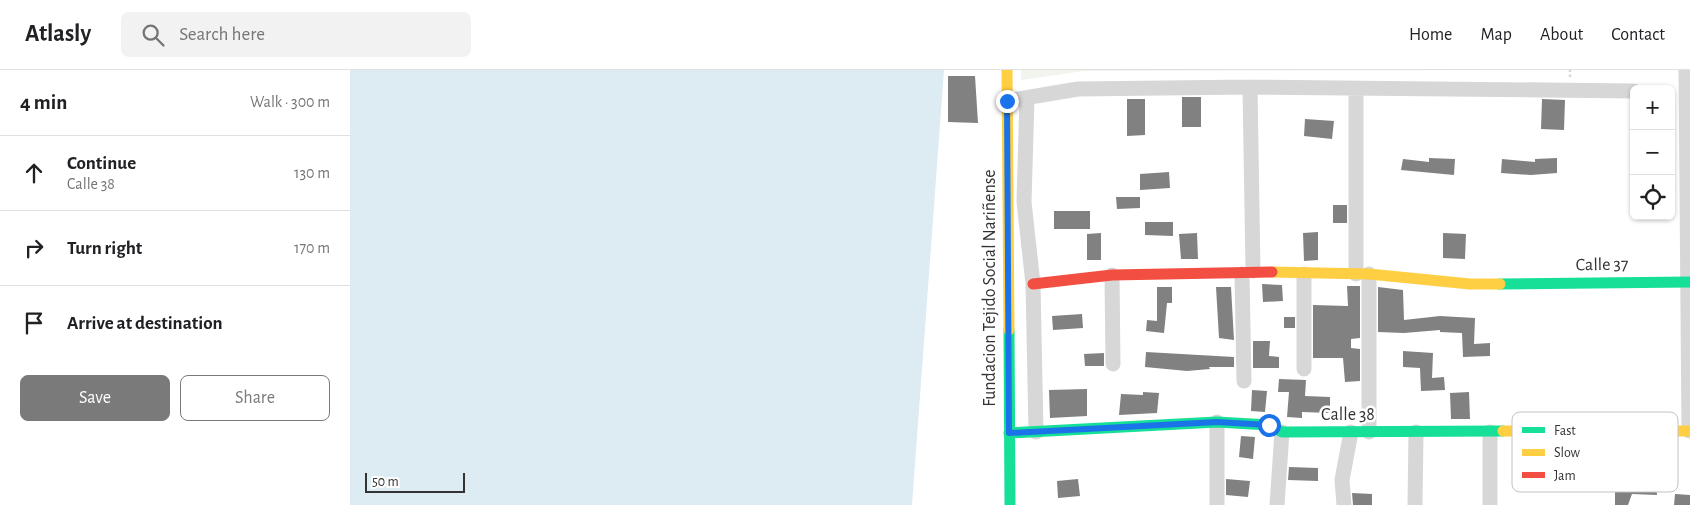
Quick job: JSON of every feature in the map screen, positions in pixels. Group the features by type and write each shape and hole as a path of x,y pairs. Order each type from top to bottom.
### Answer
{"street":[{"name":"Fundacion Tejido Social Nariñense","path":"1007,70 1010,505"},
{"path":"1686,70 1683,91 1689,175 1689,431"},
{"path":"1007,101 1078,89 1250,87 1630,91"},
{"path":"1244,381 1250,87"},
{"path":"1356,88 1362,274 1370,432"},
{"path":"1027,98 1024,202 1032,284 1036,432"},
{"name":"Calle 37","path":"1032,284 1112,275 1247,272 1362,274 1470,284 1689,282"},
{"path":"1304,274 1304,369"},
{"path":"1112,275 1113,364"},
{"path":"1217,422 1217,505"},
{"name":"Calle 38","path":"1009,433 1217,422 1269,425 1282,432 1512,432"},
{"path":"1277,505 1282,432"},
{"path":"1344,505 1342,480 1351,432"},
{"path":"1415,505 1416,432"},
{"path":"1490,432 1490,505"}],"shaded area":[{"path":"350,70 944,70 912,505 350,505"},
{"path":"1021,70 1545,70 1084,71 1021,80"}],"building":[{"path":"948,76 975,76 978,123 948,122"},
{"path":"1182,97 1201,97 1201,127 1182,127"},
{"path":"1127,99 1145,99 1145,135 1127,136"},
{"path":"1542,99 1565,100 1564,130 1541,129"},
{"path":"1305,119 1334,121 1332,139 1304,136"},
{"path":"1429,158 1455,159 1454,175 1401,170 1403,159 1429,162"},
{"path":"1557,158 1557,173 1531,175 1501,173 1502,159 1535,162 1535,159"},
{"path":"1169,172 1170,188 1140,190 1140,174"},
{"path":"1116,197 1140,197 1140,208 1117,209"},
{"path":"1333,205 1347,205 1347,223 1333,223"},
{"path":"1054,211 1090,211 1090,229 1054,229"},
{"path":"1145,222 1173,222 1173,236 1145,235"},
{"path":"1318,232 1318,260 1304,261 1303,233"},
{"path":"1101,233 1101,260 1087,260 1087,234"},
{"path":"1197,233 1198,259 1181,259 1179,234"},
{"path":"1443,233 1466,234 1465,259 1443,258"},
{"path":"1262,284 1282,285 1283,301 1263,302"},
{"path":"1347,286 1360,286 1360,338 1351,339 1351,348 1360,349 1360,381 1345,382 1343,358 1313,358 1313,305 1348,306"},
{"path":"1157,287 1172,287 1172,303 1167,303 1164,333 1146,331 1147,320 1157,321"},
{"path":"1216,287 1231,287 1234,340 1219,338"},
{"path":"1378,287 1403,290 1404,320 1440,316 1475,318 1474,344 1490,343 1490,356 1463,357 1462,333 1440,332 1440,330 1404,333 1378,332"},
{"path":"1082,314 1083,328 1053,330 1052,316"},
{"path":"1284,317 1295,317 1295,328 1284,328"},
{"path":"1253,341 1270,341 1269,356 1279,357 1279,368 1253,368"},
{"path":"1403,351 1433,353 1432,378 1444,377 1445,390 1421,391 1420,368 1403,367"},
{"path":"1146,352 1234,357 1234,367 1209,367 1210,369 1187,371 1145,367"},
{"path":"1104,353 1104,366 1085,366 1084,354"},
{"path":"1279,379 1306,380 1305,396 1330,397 1330,413 1302,412 1302,418 1287,417 1289,392 1278,392"},
{"path":"1087,389 1087,416 1050,418 1049,390"},
{"path":"1252,390 1267,391 1265,412 1251,411"},
{"path":"1143,392 1159,393 1157,413 1119,415 1121,394 1143,395"},
{"path":"1469,392 1470,419 1451,419 1450,393"},
{"path":"1241,436 1255,437 1253,459 1239,457"},
{"path":"1289,467 1318,468 1318,481 1288,480"},
{"path":"1078,479 1080,496 1058,498 1057,481"},
{"path":"1226,479 1250,481 1248,497 1226,495"},
{"path":"1615,492 1657,492 1657,495 1632,494 1628,505 1615,505"},
{"path":"1352,493 1372,494 1372,505 1353,505"},
{"path":"1675,494 1690,495 1690,505 1674,505"}],"traffic: fast":[{"path":"1500,284 1690,282"},
{"path":"1009,330 1010,505"},
{"path":"1009,433 1217,422 1269,425 1282,432 1503,431"}],"traffic: slow":[{"path":"1007,70 1009,330"},
{"path":"1272,272 1369,274 1470,284 1500,284"},
{"path":"1503,431 1512,431"},
{"path":"1678,431 1690,431"}],"traffic: jam":[{"path":"1033,284 1112,275 1272,272"}],"route":[{"path":"1007,101 1009,433 1217,422 1269,425"}]}
